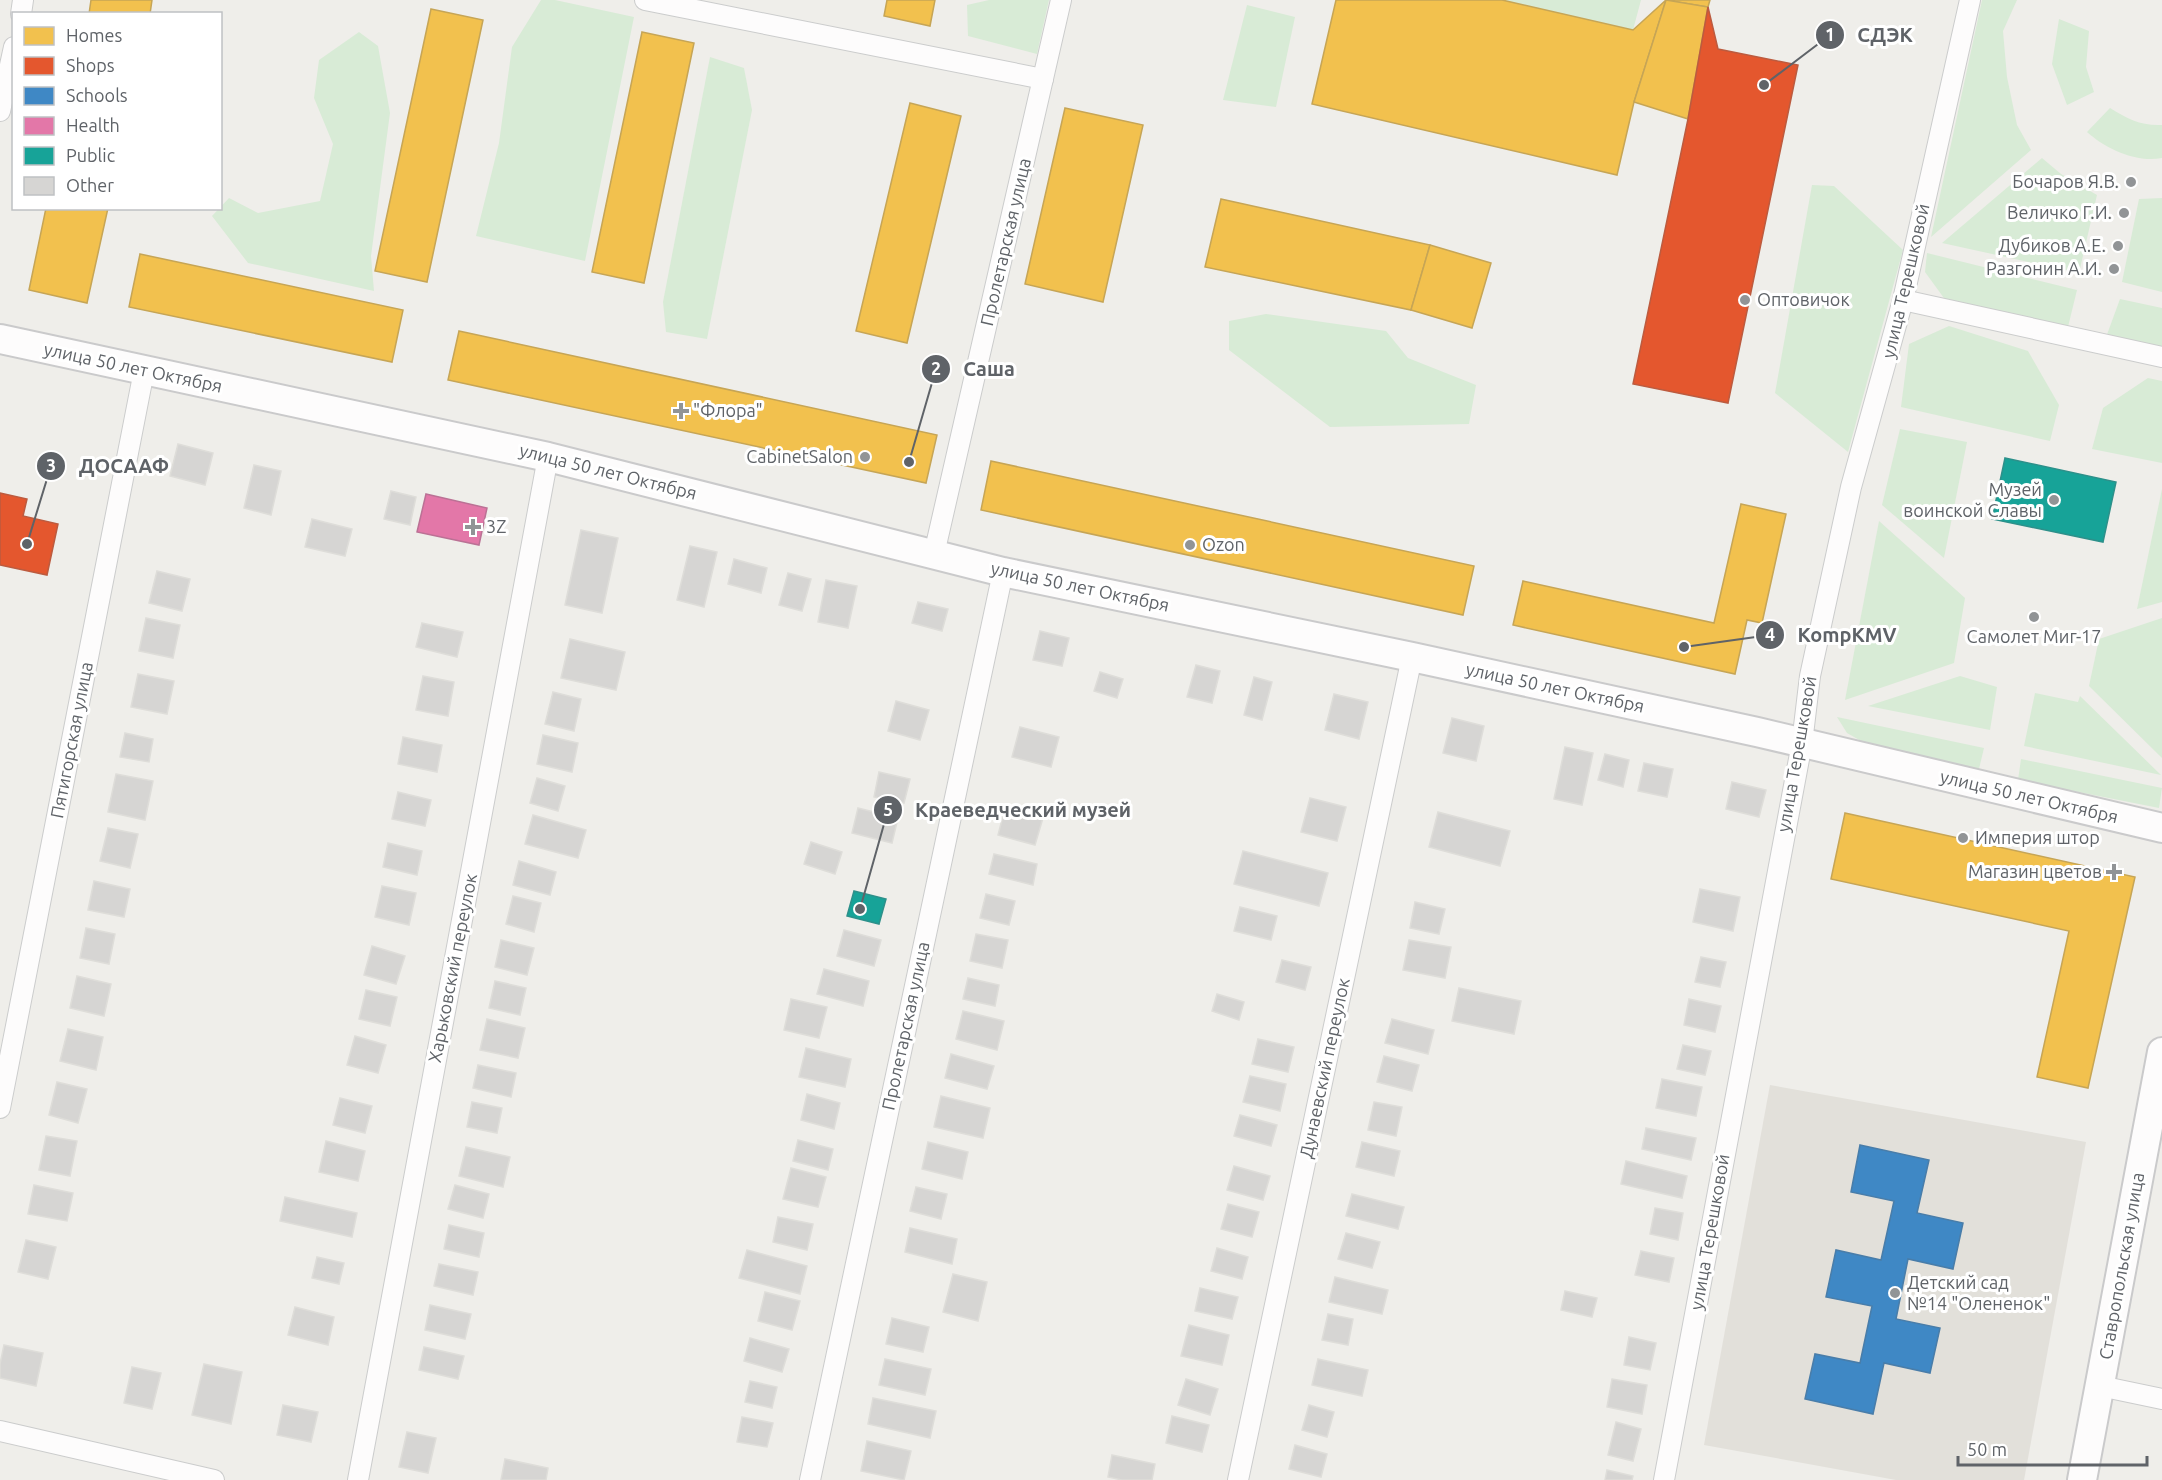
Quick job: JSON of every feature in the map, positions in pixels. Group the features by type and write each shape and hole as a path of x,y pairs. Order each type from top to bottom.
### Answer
{"main road":[{"name":"улица 50 лет Октября","path":"0,339 548,457 1003,572 1412,657 1802,743 2162,828"},
{"name":"Ставропольская улица","path":"2082,1480 2162,1052"}],"street":[{"path":"645,0 1043,79"},
{"name":"Пролетарская улица","path":"934,554 1061,0"},
{"name":"улица Терешковой","path":"1664,1480 1802,743 1810,676 1851,487 1903,300 1970,0"},
{"path":"0,111 12,56"},
{"path":"1903,300 2162,357"},
{"name":"Пятигорская улица","path":"0,1108 144,371"},
{"name":"Харьковский переулок","path":"358,1480 548,457"},
{"name":"Пролетарская улица","path":"810,1480 1003,572"},
{"name":"Дунаевский переулок","path":"1239,1480 1412,657"},
{"path":"2100,1386 2162,1399"},
{"path":"0,1431 214,1480"}],"shaded area":[{"name":"Детский сад №14 \"Олененок\"","path":"1770,1085 2086,1142 2024,1480 1896,1480 1704,1445"}],"green space":[{"path":"541,0 555,0 634,17 585,261 476,236 499,143 512,47"},
{"path":"989,0 1049,0 1037,54 968,36 967,5"},
{"path":"1502,0 1641,0 1633,30"},
{"path":"1982,0 2017,0 2003,31 2007,77 2017,125 2031,150 1931,237"},
{"path":"1247,5 1295,17 1276,107 1223,100"},
{"path":"2059,19 2089,31 2086,67 2094,92 2067,105 2052,64"},
{"path":"359,32 378,46 390,113 371,256 374,291 248,263 212,216 218,210 222,210 222,205 229,198 258,213 320,201 333,144 314,98 319,60"},
{"path":"710,57 744,68 752,110 707,339 666,332 663,302"},
{"path":"2110,108 2135,121 2162,125 2162,158 2142,158 2122,153 2103,144 2087,132"},
{"path":"2042,158 2061,174 2097,195 2079,273 1942,243"},
{"path":"1812,185 1834,186 1903,250 1848,452 1775,393"},
{"path":"2162,198 2162,292 2122,282 2139,199"},
{"path":"1927,253 2077,290 2067,331 1949,305 1925,272"},
{"path":"2120,299 2162,308 2162,351 2105,340"},
{"path":"1266,314 1386,331 1408,358 1476,385 1469,424 1330,427 1229,350 1229,321"},
{"path":"1949,326 2028,351 2059,405 2050,441 1901,407 1909,344"},
{"path":"2148,378 2162,381 2162,463 2092,449 2103,408"},
{"path":"1900,429 1967,442 1944,558 1882,505"},
{"path":"2162,489 2162,602 2137,609"},
{"path":"1879,521 1965,598 1954,663 1845,700"},
{"path":"2162,618 2162,758 2089,686 2099,639"},
{"path":"1960,676 1997,687 1990,730 1868,706"},
{"path":"2035,693 2078,702 2080,696 2161,775 2024,746"},
{"path":"1837,717 1984,748 1978,773 1877,750 1847,733"},
{"path":"2021,759 2162,788 2159,808 2018,780"}],"building: Homes":[{"path":"91,0 152,0 150,12 89,12"},
{"path":"887,0 935,0 930,26 884,16"},
{"path":"1336,0 1502,0 1633,30 1666,0 1634,102 1617,175 1312,104"},
{"path":"1665,0 1710,0 1708,7"},
{"path":"1666,0 1708,7 1688,119 1634,102"},
{"path":"431,9 483,20 427,282 375,271"},
{"path":"642,32 694,43 644,283 592,272"},
{"path":"910,103 961,116 907,343 856,331"},
{"path":"1065,108 1143,125 1103,302 1025,284"},
{"path":"1221,199 1430,245 1411,310 1205,267"},
{"path":"46,210 108,210 87,303 29,290"},
{"path":"1430,245 1491,263 1472,328 1411,310"},
{"path":"140,254 403,310 392,362 129,307"},
{"path":"459,331 937,435 926,483 448,380"},
{"path":"991,461 1474,566 1463,615 981,510"},
{"path":"1741,504 1786,514 1762,623 1747,620 1735,674 1513,625 1523,581 1714,623"},
{"path":"1845,813 2135,877 2088,1088 2037,1077 2069,931 1831,879"}],"building: Shops":[{"path":"1708,7 1718,49 1798,65 1728,403 1633,384 1688,119"},
{"path":"0,493 27,499 23,516 58,524 47,575 0,565"}],"building: Schools":[{"path":"1860,1145 1929,1160 1917,1213 1963,1223 1953,1269 1908,1259 1896,1319 1940,1328 1930,1373 1884,1363 1873,1414 1805,1399 1815,1354 1860,1363 1872,1306 1826,1297 1836,1250 1881,1260 1894,1201 1851,1192"}],"building: Health":[{"path":"426,494 487,508 479,545 417,532"}],"building: Public":[{"name":"Музей воинской Славы","path":"2005,458 2116,482 2103,542 1992,519"},
{"path":"854,891 886,899 879,924 847,916"}],"building: Other":[{"path":"178,444 213,453 205,485 170,476"},
{"path":"254,465 281,471 271,515 244,508"},
{"path":"391,491 416,497 410,525 384,519"},
{"path":"312,519 352,529 345,556 305,547"},
{"path":"581,530 618,538 602,613 565,605"},
{"path":"690,546 717,552 704,607 677,600"},
{"path":"734,559 767,568 761,593 728,584"},
{"path":"157,571 190,579 182,611 149,603"},
{"path":"788,573 811,579 802,611 779,605"},
{"path":"826,580 857,586 848,628 818,622"},
{"path":"918,602 948,609 942,631 912,623"},
{"path":"146,618 180,625 173,658 139,651"},
{"path":"422,623 463,632 457,657 416,647"},
{"path":"1040,631 1069,638 1062,666 1033,660"},
{"path":"570,639 625,652 616,690 561,678"},
{"path":"1196,665 1220,671 1212,703 1187,697"},
{"path":"1100,672 1123,679 1117,698 1094,691"},
{"path":"138,674 174,681 167,714 131,707"},
{"path":"423,676 454,682 448,716 416,710"},
{"path":"1254,677 1272,682 1262,720 1244,715"},
{"path":"553,692 581,699 574,731 545,724"},
{"path":"1334,694 1368,702 1359,739 1325,730"},
{"path":"896,701 929,710 920,740 888,731"},
{"path":"1452,718 1484,726 1476,761 1443,753"},
{"path":"1020,727 1059,737 1051,767 1012,757"},
{"path":"125,733 153,739 149,762 120,757"},
{"path":"543,735 578,743 572,772 537,764"},
{"path":"403,737 442,745 437,772 398,764"},
{"path":"1565,747 1593,753 1582,805 1554,799"},
{"path":"1605,754 1629,760 1623,787 1598,780"},
{"path":"1644,763 1673,769 1667,797 1638,791"},
{"path":"879,772 910,779 904,803 874,797"},
{"path":"116,774 153,781 145,820 108,812"},
{"path":"537,778 565,786 558,811 530,803"},
{"path":"1732,782 1766,790 1759,817 1726,809"},
{"path":"398,792 431,800 425,826 392,819"},
{"path":"1310,798 1346,807 1337,841 1301,832"},
{"path":"858,808 898,818 892,843 852,833"},
{"path":"1005,808 1043,818 1035,845 998,835"},
{"path":"1438,812 1510,831 1500,866 1429,847"},
{"path":"533,815 586,830 578,858 525,844"},
{"path":"108,828 138,834 130,868 100,861"},
{"path":"811,842 842,852 835,874 804,864"},
{"path":"388,843 422,851 417,875 383,867"},
{"path":"1243,851 1328,873 1319,906 1234,884"},
{"path":"994,854 1037,864 1033,885 989,874"},
{"path":"519,861 556,872 550,895 513,885"},
{"path":"94,881 130,889 124,917 88,910"},
{"path":"382,886 416,893 409,925 375,917"},
{"path":"1700,889 1740,897 1733,931 1693,922"},
{"path":"986,894 1015,901 1009,925 980,918"},
{"path":"513,896 541,903 534,932 506,924"},
{"path":"1415,902 1445,909 1439,934 1410,928"},
{"path":"1240,907 1277,916 1271,940 1234,931"},
{"path":"86,928 115,934 109,964 80,958"},
{"path":"844,930 881,940 874,966 837,956"},
{"path":"976,934 1008,940 1002,968 970,961"},
{"path":"501,940 534,948 527,975 495,967"},
{"path":"1409,940 1451,947 1445,978 1403,970"},
{"path":"372,946 405,956 396,984 364,975"},
{"path":"1701,957 1726,962 1720,987 1695,982"},
{"path":"1282,960 1311,967 1305,990 1276,982"},
{"path":"824,969 869,981 863,1006 817,994"},
{"path":"77,976 111,984 104,1016 70,1008"},
{"path":"968,978 999,985 995,1006 963,999"},
{"path":"495,981 526,988 520,1015 489,1008"},
{"path":"1459,988 1521,1001 1514,1034 1452,1021"},
{"path":"366,990 397,997 390,1026 359,1019"},
{"path":"1217,994 1244,1002 1239,1020 1212,1011"},
{"path":"791,999 827,1007 819,1038 784,1030"},
{"path":"1689,999 1721,1006 1715,1032 1684,1025"},
{"path":"963,1011 1004,1021 997,1050 956,1039"},
{"path":"487,1019 525,1028 518,1058 480,1050"},
{"path":"1392,1019 1434,1030 1428,1054 1385,1043"},
{"path":"68,1029 103,1037 96,1070 60,1061"},
{"path":"355,1036 386,1045 378,1073 347,1065"},
{"path":"1258,1039 1294,1047 1288,1072 1252,1064"},
{"path":"1683,1045 1711,1051 1705,1075 1677,1069"},
{"path":"806,1048 851,1059 845,1087 799,1077"},
{"path":"951,1054 994,1066 987,1089 945,1078"},
{"path":"1384,1056 1419,1065 1412,1091 1377,1082"},
{"path":"478,1065 516,1073 511,1097 473,1088"},
{"path":"1250,1076 1286,1084 1280,1111 1243,1102"},
{"path":"1662,1079 1702,1087 1696,1116 1656,1108"},
{"path":"57,1082 87,1089 78,1123 49,1115"},
{"path":"807,1094 840,1103 834,1129 801,1120"},
{"path":"941,1096 990,1108 983,1138 934,1127"},
{"path":"340,1098 372,1106 365,1133 333,1125"},
{"path":"472,1102 502,1108 497,1133 467,1127"},
{"path":"1374,1102 1402,1107 1396,1136 1368,1130"},
{"path":"1240,1115 1277,1125 1271,1146 1234,1136"},
{"path":"1646,1128 1696,1138 1691,1160 1642,1149"},
{"path":"46,1136 77,1141 70,1176 39,1170"},
{"path":"798,1140 833,1149 828,1170 793,1161"},
{"path":"326,1141 365,1151 358,1181 319,1172"},
{"path":"928,1142 968,1152 962,1179 922,1169"},
{"path":"1362,1142 1400,1151 1394,1176 1356,1167"},
{"path":"466,1147 510,1157 503,1187 459,1176"},
{"path":"1626,1161 1687,1176 1682,1198 1621,1184"},
{"path":"1234,1166 1270,1176 1263,1200 1227,1190"},
{"path":"791,1168 826,1177 818,1207 783,1199"},
{"path":"34,1185 73,1193 67,1221 28,1214"},
{"path":"455,1185 489,1194 483,1218 448,1209"},
{"path":"916,1187 947,1194 941,1219 910,1211"},
{"path":"1352,1194 1404,1207 1398,1229 1346,1216"},
{"path":"285,1197 357,1213 352,1237 280,1221"},
{"path":"1228,1204 1259,1212 1252,1237 1221,1229"},
{"path":"1655,1208 1683,1213 1678,1240 1650,1234"},
{"path":"778,1217 813,1224 807,1250 773,1242"},
{"path":"449,1225 484,1233 479,1257 444,1249"},
{"path":"910,1228 957,1239 952,1264 905,1252"},
{"path":"1346,1233 1380,1242 1372,1268 1338,1259"},
{"path":"26,1240 56,1247 48,1279 18,1272"},
{"path":"1217,1248 1248,1257 1242,1279 1211,1271"},
{"path":"747,1250 807,1266 800,1294 739,1278"},
{"path":"1641,1251 1674,1258 1669,1282 1635,1275"},
{"path":"317,1257 344,1263 339,1284 312,1278"},
{"path":"439,1264 478,1272 473,1295 434,1286"},
{"path":"953,1274 987,1282 978,1321 943,1312"},
{"path":"1335,1277 1388,1290 1382,1314 1329,1302"},
{"path":"1200,1288 1238,1297 1232,1319 1195,1311"},
{"path":"1565,1291 1597,1298 1592,1317 1561,1310"},
{"path":"765,1292 800,1301 792,1330 758,1321"},
{"path":"430,1305 471,1314 465,1339 425,1330"},
{"path":"295,1307 334,1317 328,1345 288,1335"},
{"path":"1328,1314 1353,1319 1348,1345 1322,1340"},
{"path":"892,1318 929,1327 923,1352 886,1344"},
{"path":"1189,1325 1229,1335 1222,1365 1181,1356"},
{"path":"1629,1337 1656,1343 1650,1370 1624,1365"},
{"path":"750,1338 789,1349 782,1372 744,1361"},
{"path":"4,1345 43,1353 36,1386 0,1378"},
{"path":"424,1347 464,1356 458,1379 419,1370"},
{"path":"885,1359 931,1369 925,1395 879,1385"},
{"path":"1318,1359 1368,1370 1362,1396 1312,1385"},
{"path":"204,1364 242,1372 231,1424 192,1415"},
{"path":"132,1367 161,1373 152,1409 124,1403"},
{"path":"1186,1379 1218,1389 1210,1415 1178,1405"},
{"path":"1612,1379 1647,1385 1642,1414 1607,1407"},
{"path":"750,1381 777,1387 772,1408 745,1402"},
{"path":"873,1398 936,1411 930,1438 868,1424"},
{"path":"283,1405 318,1412 311,1442 277,1435"},
{"path":"1309,1405 1334,1412 1327,1437 1302,1430"},
{"path":"1172,1416 1209,1425 1202,1452 1166,1443"},
{"path":"742,1417 773,1423 767,1447 737,1442"},
{"path":"1616,1422 1641,1429 1633,1461 1608,1455"},
{"path":"407,1432 436,1438 428,1473 399,1467"},
{"path":"867,1441 911,1451 904,1480 861,1471"},
{"path":"1295,1445 1327,1454 1321,1477 1289,1469"},
{"path":"1112,1455 1155,1464 1152,1480 1122,1480 1108,1477"},
{"path":"505,1459 548,1468 546,1480 501,1480"},
{"path":"1607,1470 1633,1476 1632,1480 1605,1480"}],"place":[{"name":"СДЭК","path":"1764,85"},
{"name":"Бочаров Я.В.","path":"2131,182"},
{"name":"Величко Г.И.","path":"2124,213"},
{"name":"Дубиков А.Е.","path":"2118,246"},
{"name":"Разгонин А.И.","path":"2114,269"},
{"name":"Оптовичок","path":"1745,300"},
{"name":"\"Флора\"","path":"681,411"},
{"name":"CabinetSalon","path":"865,457"},
{"name":"Саша","path":"909,462"},
{"name":"Музей воинской Славы","path":"2054,500"},
{"name":"3Z","path":"473,527"},
{"name":"ДОСААФ","path":"27,544"},
{"name":"Ozon","path":"1190,545"},
{"name":"Самолет Миг-17","path":"2034,617"},
{"name":"KompKMV","path":"1684,647"},
{"name":"Империя штор","path":"1963,838"},
{"name":"Магазин цветов","path":"2114,872"},
{"name":"Краеведческий музей","path":"860,909"},
{"name":"Детский сад №14 \"Олененок\"","path":"1895,1293"}]}
